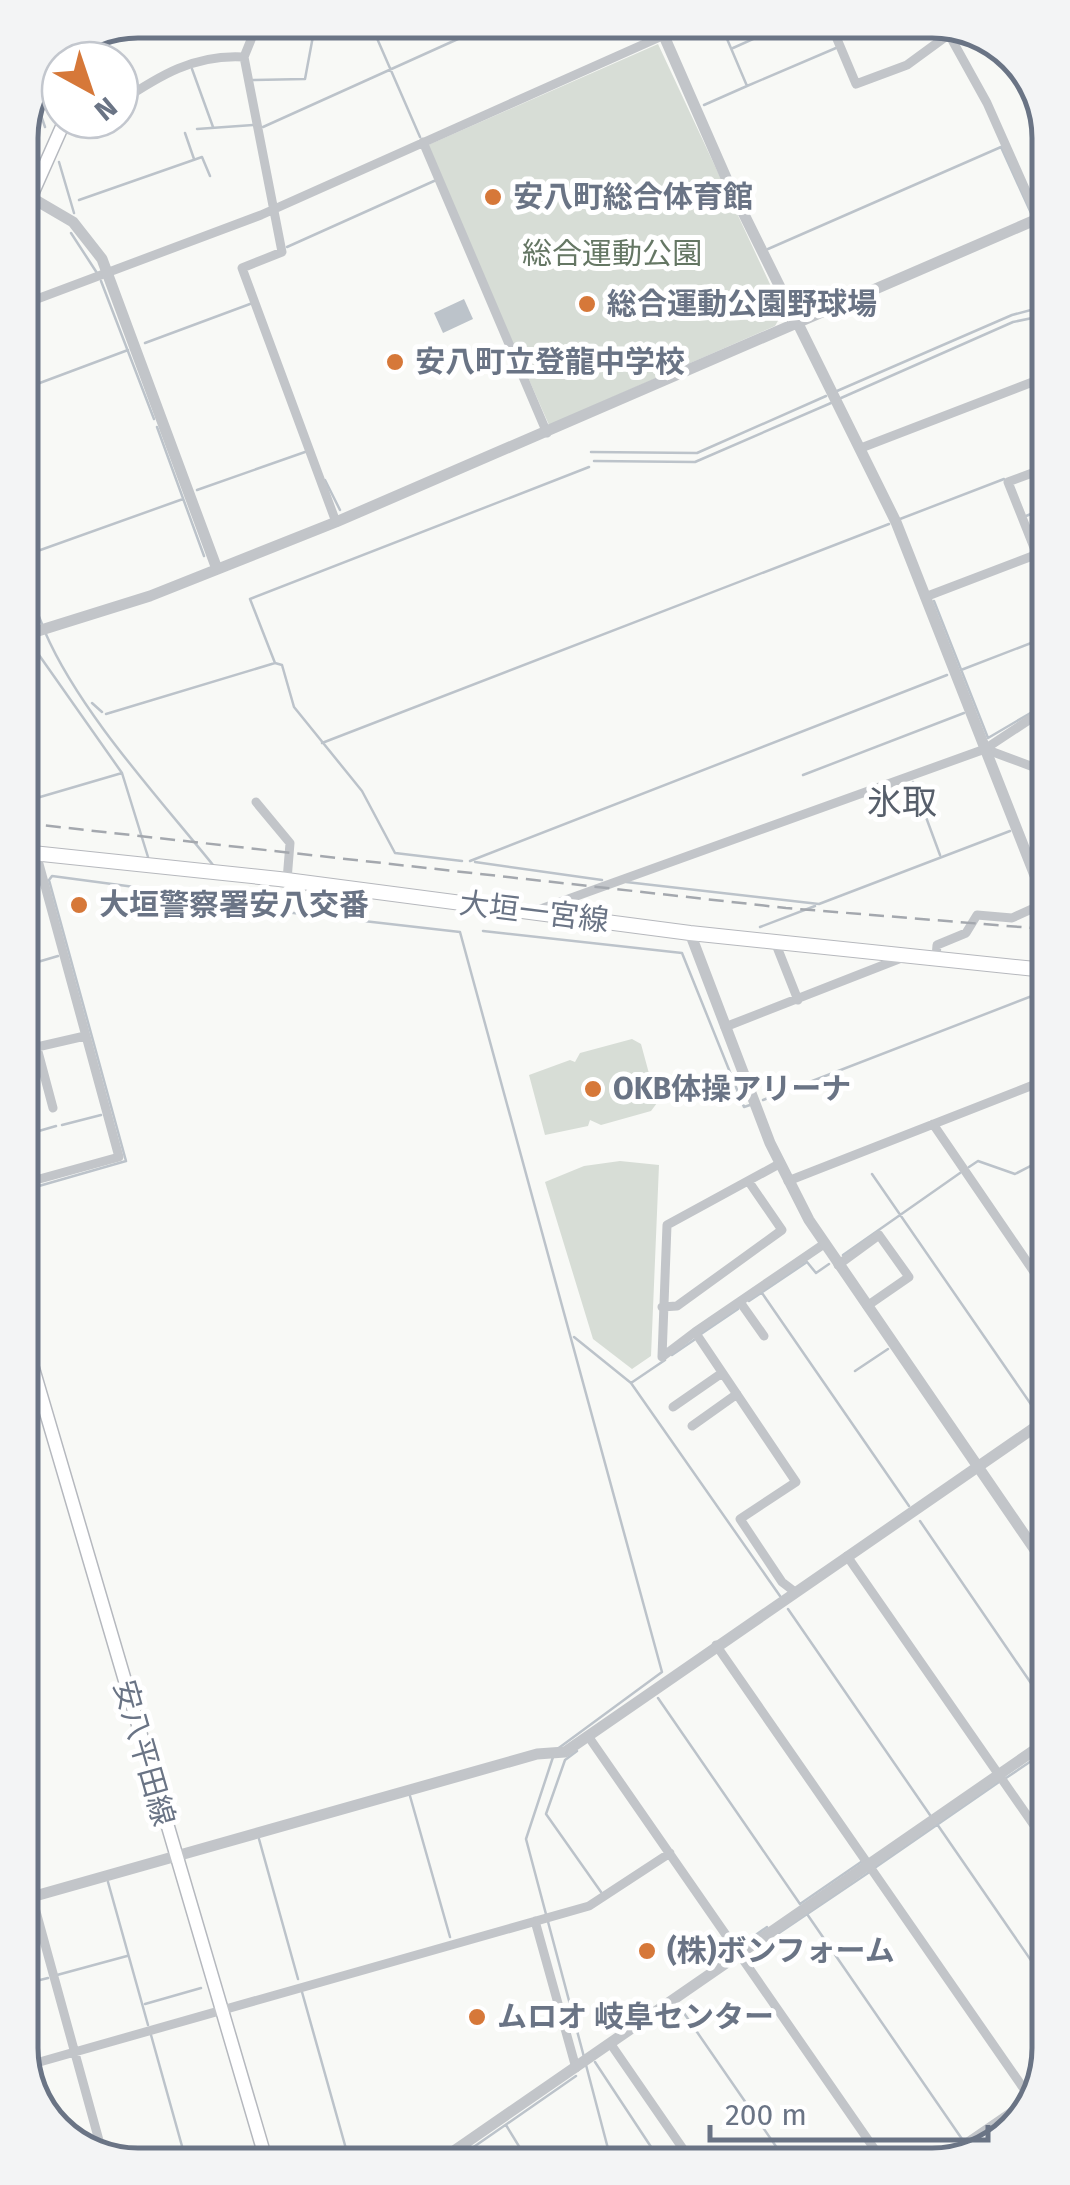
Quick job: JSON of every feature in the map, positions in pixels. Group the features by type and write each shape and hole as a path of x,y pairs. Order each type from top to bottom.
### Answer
{"main road":[{"path":"38,171 54,140"},
{"name":"大垣一宮線","path":"38,854 287,880 690,933 1032,969"},
{"name":"安八平田線","path":"38,1382 261,2147"}],"street":[{"path":"252,38 244,57 282,252 242,268 336,522"},
{"path":"38,299 273,208 659,38"},
{"path":"665,38 797,326 861,448 925,596 1032,869"},
{"path":"837,38 856,84 907,65 945,38"},
{"path":"950,39 987,103 1032,201"},
{"path":"140,89 168,70 220,56 244,57"},
{"path":"423,142 547,434"},
{"path":"38,201 73,222 89,238 108,273 217,569"},
{"path":"38,632 336,522 1032,225"},
{"path":"861,448 1032,382"},
{"path":"1032,473 1008,482 1032,536"},
{"path":"925,596 1032,557"},
{"path":"535,911 985,750 1032,718"},
{"path":"985,750 1032,767"},
{"path":"256,802 290,842 287,880"},
{"path":"38,871 118,1157 38,1180"},
{"path":"38,881 42,880"},
{"path":"936,958 937,945 966,933 978,916 1012,918 1032,908"},
{"path":"690,933 788,1181 824,1244 1032,1546"},
{"path":"774,940 798,1000"},
{"path":"725,1027 906,956"},
{"path":"38,1047 85,1036"},
{"path":"38,1065 53,1108"},
{"path":"788,1181 1032,1085"},
{"path":"933,1124 1032,1269"},
{"path":"779,1164 667,1225 662,1357 824,1244"},
{"path":"662,1307 677,1306 782,1230 749,1182"},
{"path":"838,1264 880,1236 909,1277 867,1306"},
{"path":"740,1302 764,1336"},
{"path":"696,1332 796,1482 740,1520 782,1582 795,1592"},
{"path":"673,1407 722,1373"},
{"path":"692,1426 737,1394"},
{"path":"38,1895 553,1754 588,1736 1032,1429"},
{"path":"846,1556 1032,1823"},
{"path":"716,1645 1025,2087"},
{"path":"588,1736 874,2148"},
{"path":"459,2147 1032,1751"},
{"path":"39,2062 552,1916 603,1899 670,1854"},
{"path":"538,1920 582,2063"},
{"path":"38,1922 99,2139"},
{"path":"610,2043 682,2148"},
{"path":"970,2140 1003,2119"}],"green space":[{"name":"総合運動公園","path":"658,44 783,312 775,326 549,425 426,146"},
{"name":"OKB体操アリーナ","path":"632,1039 641,1044 657,1103 651,1111 601,1125 590,1120 588,1126 545,1135 529,1075 570,1060 575,1062 580,1053"},
{"path":"620,1161 659,1165 651,1356 632,1369 593,1339 545,1182 584,1166"}],"shaded area":[{"path":"464,299 473,319 443,333 434,313"}],"waterway":[{"path":"253,80 305,79 313,38"},
{"path":"377,38 420,137"},
{"path":"263,127 460,38"},
{"path":"727,38 747,86 836,48"},
{"path":"733,48 756,38"},
{"path":"192,69 213,127"},
{"path":"704,105 747,86"},
{"path":"197,129 253,125"},
{"path":"185,133 194,159"},
{"path":"768,249 1001,147 1031,213"},
{"path":"79,200 202,157 210,176"},
{"path":"59,162 74,213"},
{"path":"287,247 434,181"},
{"path":"71,233 97,273"},
{"path":"101,281 154,419"},
{"path":"145,343 250,304"},
{"path":"837,391 1032,310"},
{"path":"841,398 1013,322 1032,318"},
{"path":"38,384 128,350"},
{"path":"591,452 697,453 826,396"},
{"path":"594,461 695,462 831,403"},
{"path":"157,427 204,556"},
{"path":"197,490 305,452"},
{"path":"275,663 250,599 589,467"},
{"path":"900,519 1004,479"},
{"path":"325,480 340,510"},
{"path":"38,551 183,499"},
{"path":"1026,516 1032,514"},
{"path":"322,743 889,524"},
{"path":"934,601 988,738 1032,712"},
{"path":"38,614 42,624"},
{"path":"45,632 99,723 213,865"},
{"path":"961,670 1032,643"},
{"path":"39,655 122,773 148,857"},
{"path":"106,714 275,663 282,665 294,707 362,791 395,853 462,861"},
{"path":"470,861 947,675"},
{"path":"92,703 102,712"},
{"path":"803,775 964,713"},
{"path":"38,798 122,773"},
{"path":"913,782 940,855"},
{"path":"626,882 819,904 1010,831"},
{"path":"475,862 602,880"},
{"path":"38,1186 126,1161 49,880 52,876 157,890"},
{"path":"239,896 250,908 460,932 662,1672 556,1750"},
{"path":"760,927 815,906"},
{"path":"483,931 682,953 744,1107 750,1105"},
{"path":"38,962 58,956"},
{"path":"763,1100 1032,996"},
{"path":"62,1125 101,1115"},
{"path":"38,1131 56,1126"},
{"path":"969,1167 978,1161 1015,1174 1032,1165"},
{"path":"843,1255 960,1173"},
{"path":"872,1174 1032,1406"},
{"path":"749,1301 807,1262 816,1273 829,1264"},
{"path":"762,1293 909,1506"},
{"path":"701,1334 738,1309"},
{"path":"574,1337 631,1383 780,1596"},
{"path":"672,1355 694,1340"},
{"path":"855,1371 888,1349"},
{"path":"631,1383 665,1360"},
{"path":"920,1521 1032,1685"},
{"path":"788,1609 930,1815"},
{"path":"658,1698 800,1904 861,1862"},
{"path":"577,1751 565,1760 546,1814 601,1892"},
{"path":"553,1757 526,1839 584,2057"},
{"path":"1006,1778 1032,1760"},
{"path":"876,1867 999,1782"},
{"path":"410,1796 450,1937"},
{"path":"937,1824 1032,1962"},
{"path":"259,1839 298,1979"},
{"path":"779,1933 868,1873"},
{"path":"108,1882 148,2025"},
{"path":"807,1914 962,2139"},
{"path":"740,1946 767,1927"},
{"path":"57,1975 127,1956"},
{"path":"38,1980 48,1978"},
{"path":"145,2004 201,1988"},
{"path":"302,1992 346,2147"},
{"path":"677,2003 777,2148"},
{"path":"151,2035 182,2147"},
{"path":"595,2062 652,2148"},
{"path":"586,2065 608,2148"},
{"path":"473,2147 576,2076"},
{"path":"506,2125 520,2147"}],"railway":[{"path":"38,825 786,908 1032,928"}],"place":[{"name":"安八町総合体育館","path":"493,197"},
{"name":"総合運動公園野球場","path":"587,304"},
{"name":"安八町立登龍中学校","path":"395,362"},
{"name":"大垣警察署安八交番","path":"79,905"},
{"name":"OKB体操アリーナ","path":"593,1089"},
{"name":"(株)ボンフォーム","path":"647,1951"},
{"name":"ムロオ 岐阜センター","path":"477,2017"}],"district":[{"name":"氷取","path":"902,802"}]}
